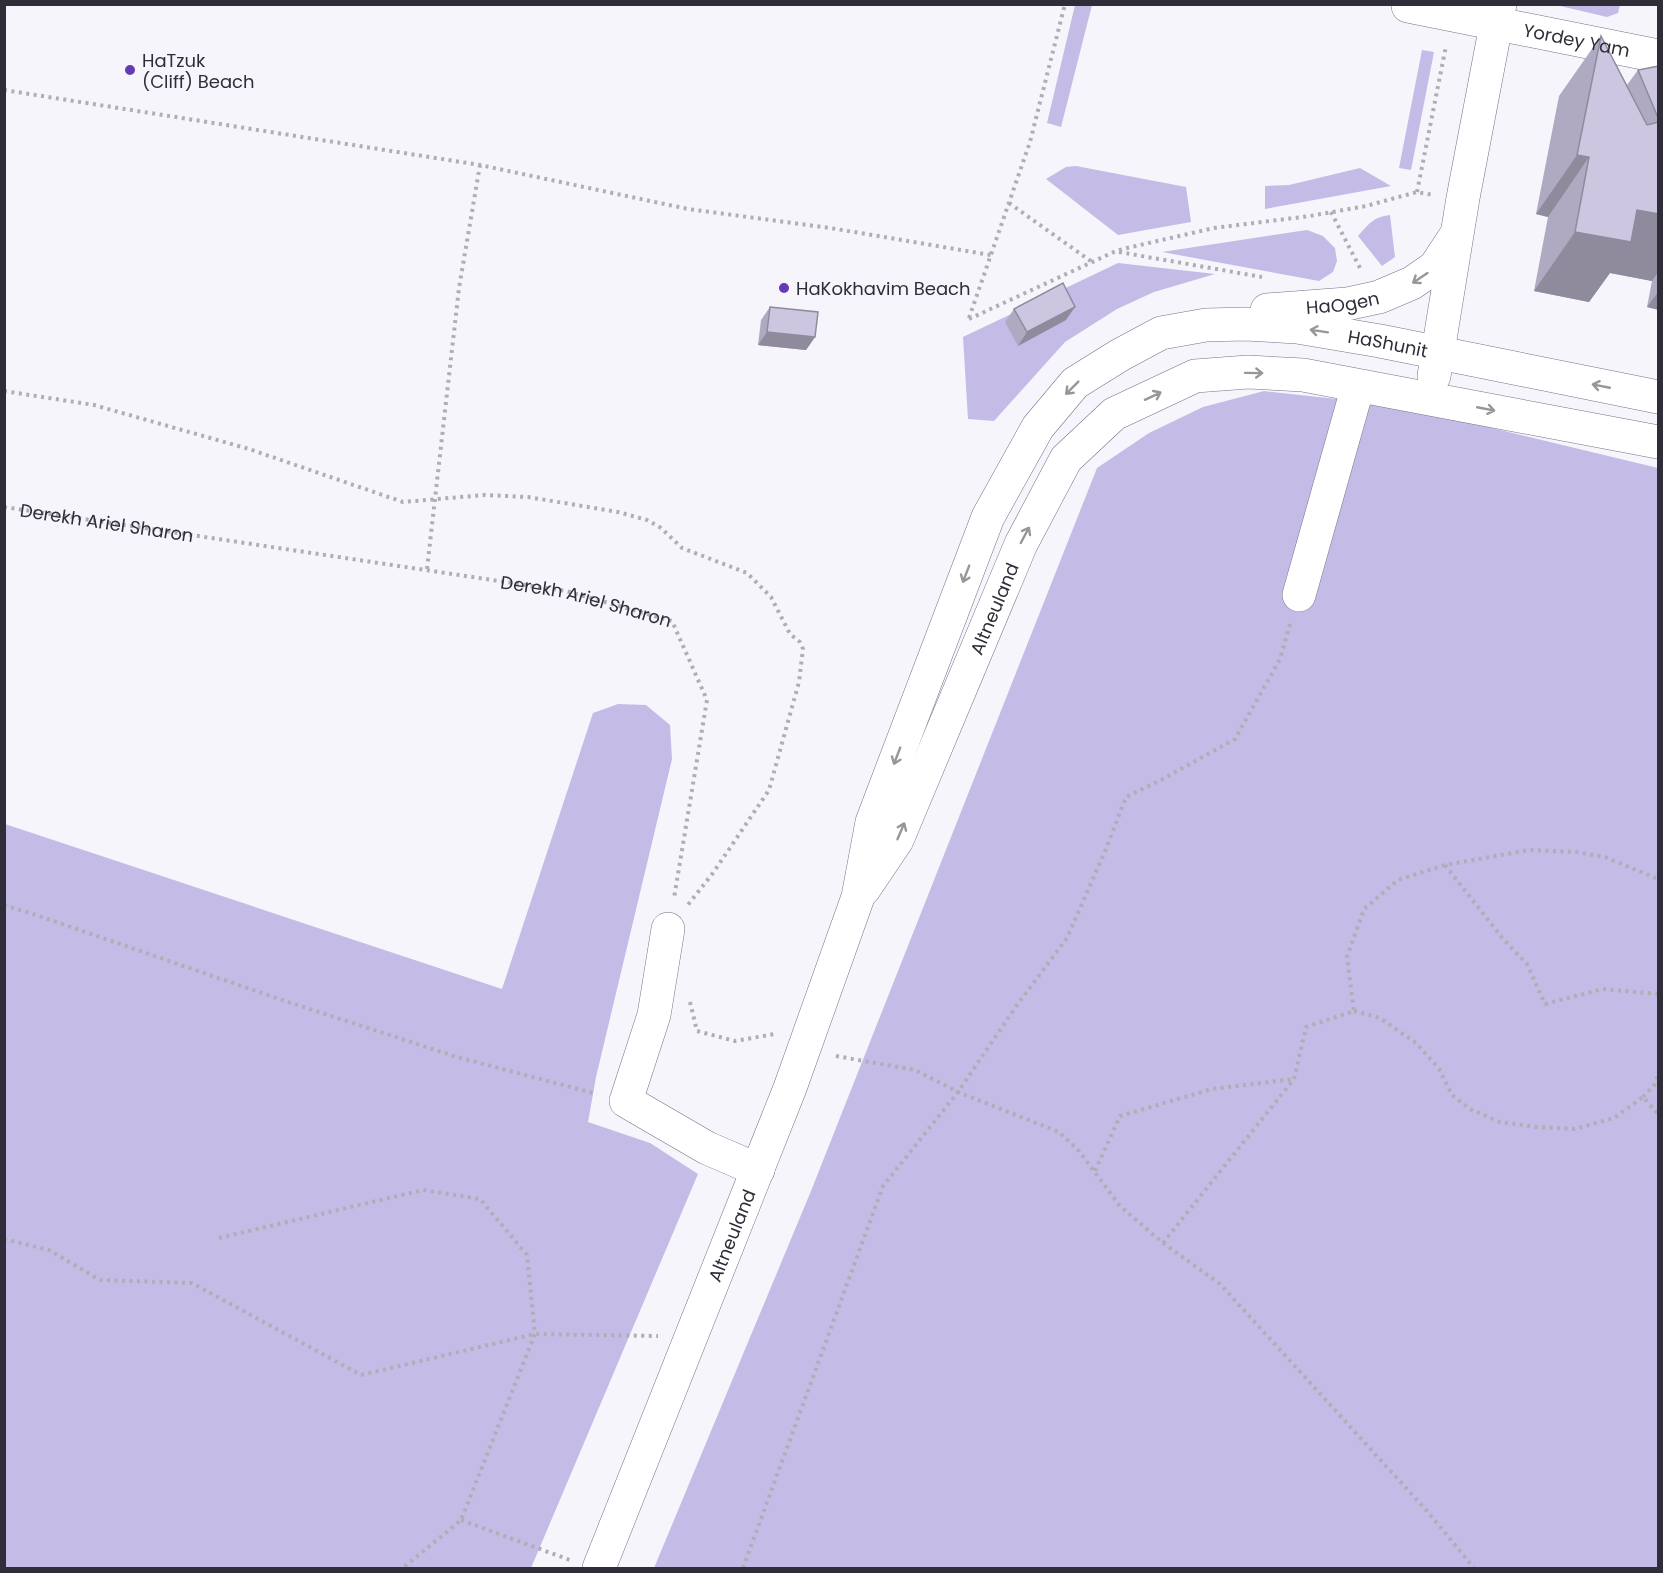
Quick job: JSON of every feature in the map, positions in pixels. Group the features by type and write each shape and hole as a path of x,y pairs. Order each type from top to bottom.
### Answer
{"street":[{"name":"Yordey Yam","path":"1408,6 1452,16 1498,15 1659,57"},
{"name":"HaOgen","path":"1429,398 1463,198 1498,15"},
{"name":"HaOgen","path":"1206,324 1260,311 1347,304 1379,297 1412,283 1435,267 1457,234"},
{"name":"HaShunit","path":"1120,355 1161,333 1206,324 1297,327 1380,341 1659,397"},
{"name":"Altneuland","path":"600,1567 758,1170 807,1039 858,897 872,822 987,517 1038,427 1075,383 1120,355"},
{"name":"Altneuland","path":"858,897 897,840 1021,544 1066,459 1114,414 1195,376 1248,372 1303,375 1358,386"},
{"path":"1299,595 1358,386 1659,442"},
{"path":"668,929 654,1015 626,1101 707,1148 758,1170"}],"path":[{"path":"1065,4 1030,142 969,319 1116,251 1215,228 1366,206 1417,192 1463,198"},
{"path":"1417,192 1452,16"},
{"path":"4,90 480,165 688,209 830,228 991,255"},
{"path":"427,569 459,288 480,165"},
{"path":"1009,203 1092,262"},
{"path":"1331,212 1361,270"},
{"path":"1116,251 1263,277"},
{"path":"4,391 94,405 249,449 403,502 484,495 528,497 618,512 647,520 661,528 682,548 747,573 771,597 790,634 800,642 803,649 799,682 769,790 713,873 668,929"},
{"name":"Derekh Ariel Sharon","path":"4,507 566,591 672,621 707,700 668,929"},
{"path":"743,1569 883,1186 958,1092 1017,1005 1067,938 1126,797 1235,739 1280,659 1299,595"},
{"path":"1354,1011 1347,957 1364,909 1398,880 1445,865 1528,850 1576,852 1605,857 1659,879"},
{"path":"1445,865 1503,939 1527,964 1545,1005 1603,989 1659,994"},
{"path":"4,905 457,1057 626,1101"},
{"path":"689,995 697,1031 735,1041 807,1039 915,1070 958,1092 1059,1132 1079,1151 1120,1206 1163,1243 1220,1284 1427,1511 1474,1569"},
{"path":"1163,1243 1294,1080 1306,1027 1354,1011 1380,1018 1416,1043 1439,1069 1452,1095 1470,1109 1500,1122 1575,1129 1614,1118 1657,1084 1659,1075"},
{"path":"1095,1171 1120,1116 1212,1089 1294,1080"},
{"path":"1643,1097 1659,1114"},
{"path":"219,1238 423,1190 480,1199 527,1256 535,1334 461,1520 403,1569"},
{"path":"4,1239 49,1250 100,1280 192,1283 361,1375 535,1334 662,1336"},
{"path":"461,1520 568,1560 600,1567"}],"shaded area":[{"path":"1075,5 1092,5 1061,127 1047,123"},
{"path":"1556,5 1620,5 1618,13 1607,17"},
{"path":"1422,50 1434,52 1411,170 1399,168"},
{"path":"1076,166 1186,187 1191,222 1118,235 1046,179 1066,167"},
{"path":"1360,168 1391,186 1265,209 1265,186 1289,185"},
{"path":"1390,215 1395,257 1382,266 1358,236 1375,219"},
{"path":"1307,230 1323,236 1335,248 1337,261 1333,272 1319,281 1162,252"},
{"path":"1118,263 1215,274 1154,292 1117,309 1065,342 994,421 968,419 963,337"},
{"path":"1264,391 1401,406 1658,468 1658,1568 654,1568 811,1191 1097,468 1149,433 1203,407"},
{"path":"618,704 646,705 670,725 672,759 596,1077 588,1122 650,1143 698,1174 531,1568 5,1568 5,824 502,989 593,713"}],"building":[{"path":"1601,36 1647,125 1659,122 1659,214 1637,210 1631,242 1575,232 1589,157 1577,155"},
{"path":"1659,66 1659,120 1638,70"},
{"path":"1063,283 1075,307 1027,332 1014,309"},
{"path":"770,307 818,312 815,337 767,332"}],"place":[{"name":"HaTzuk (Cliff) Beach","path":"130,70"},
{"name":"HaKokhavim Beach","path":"784,288"}]}
